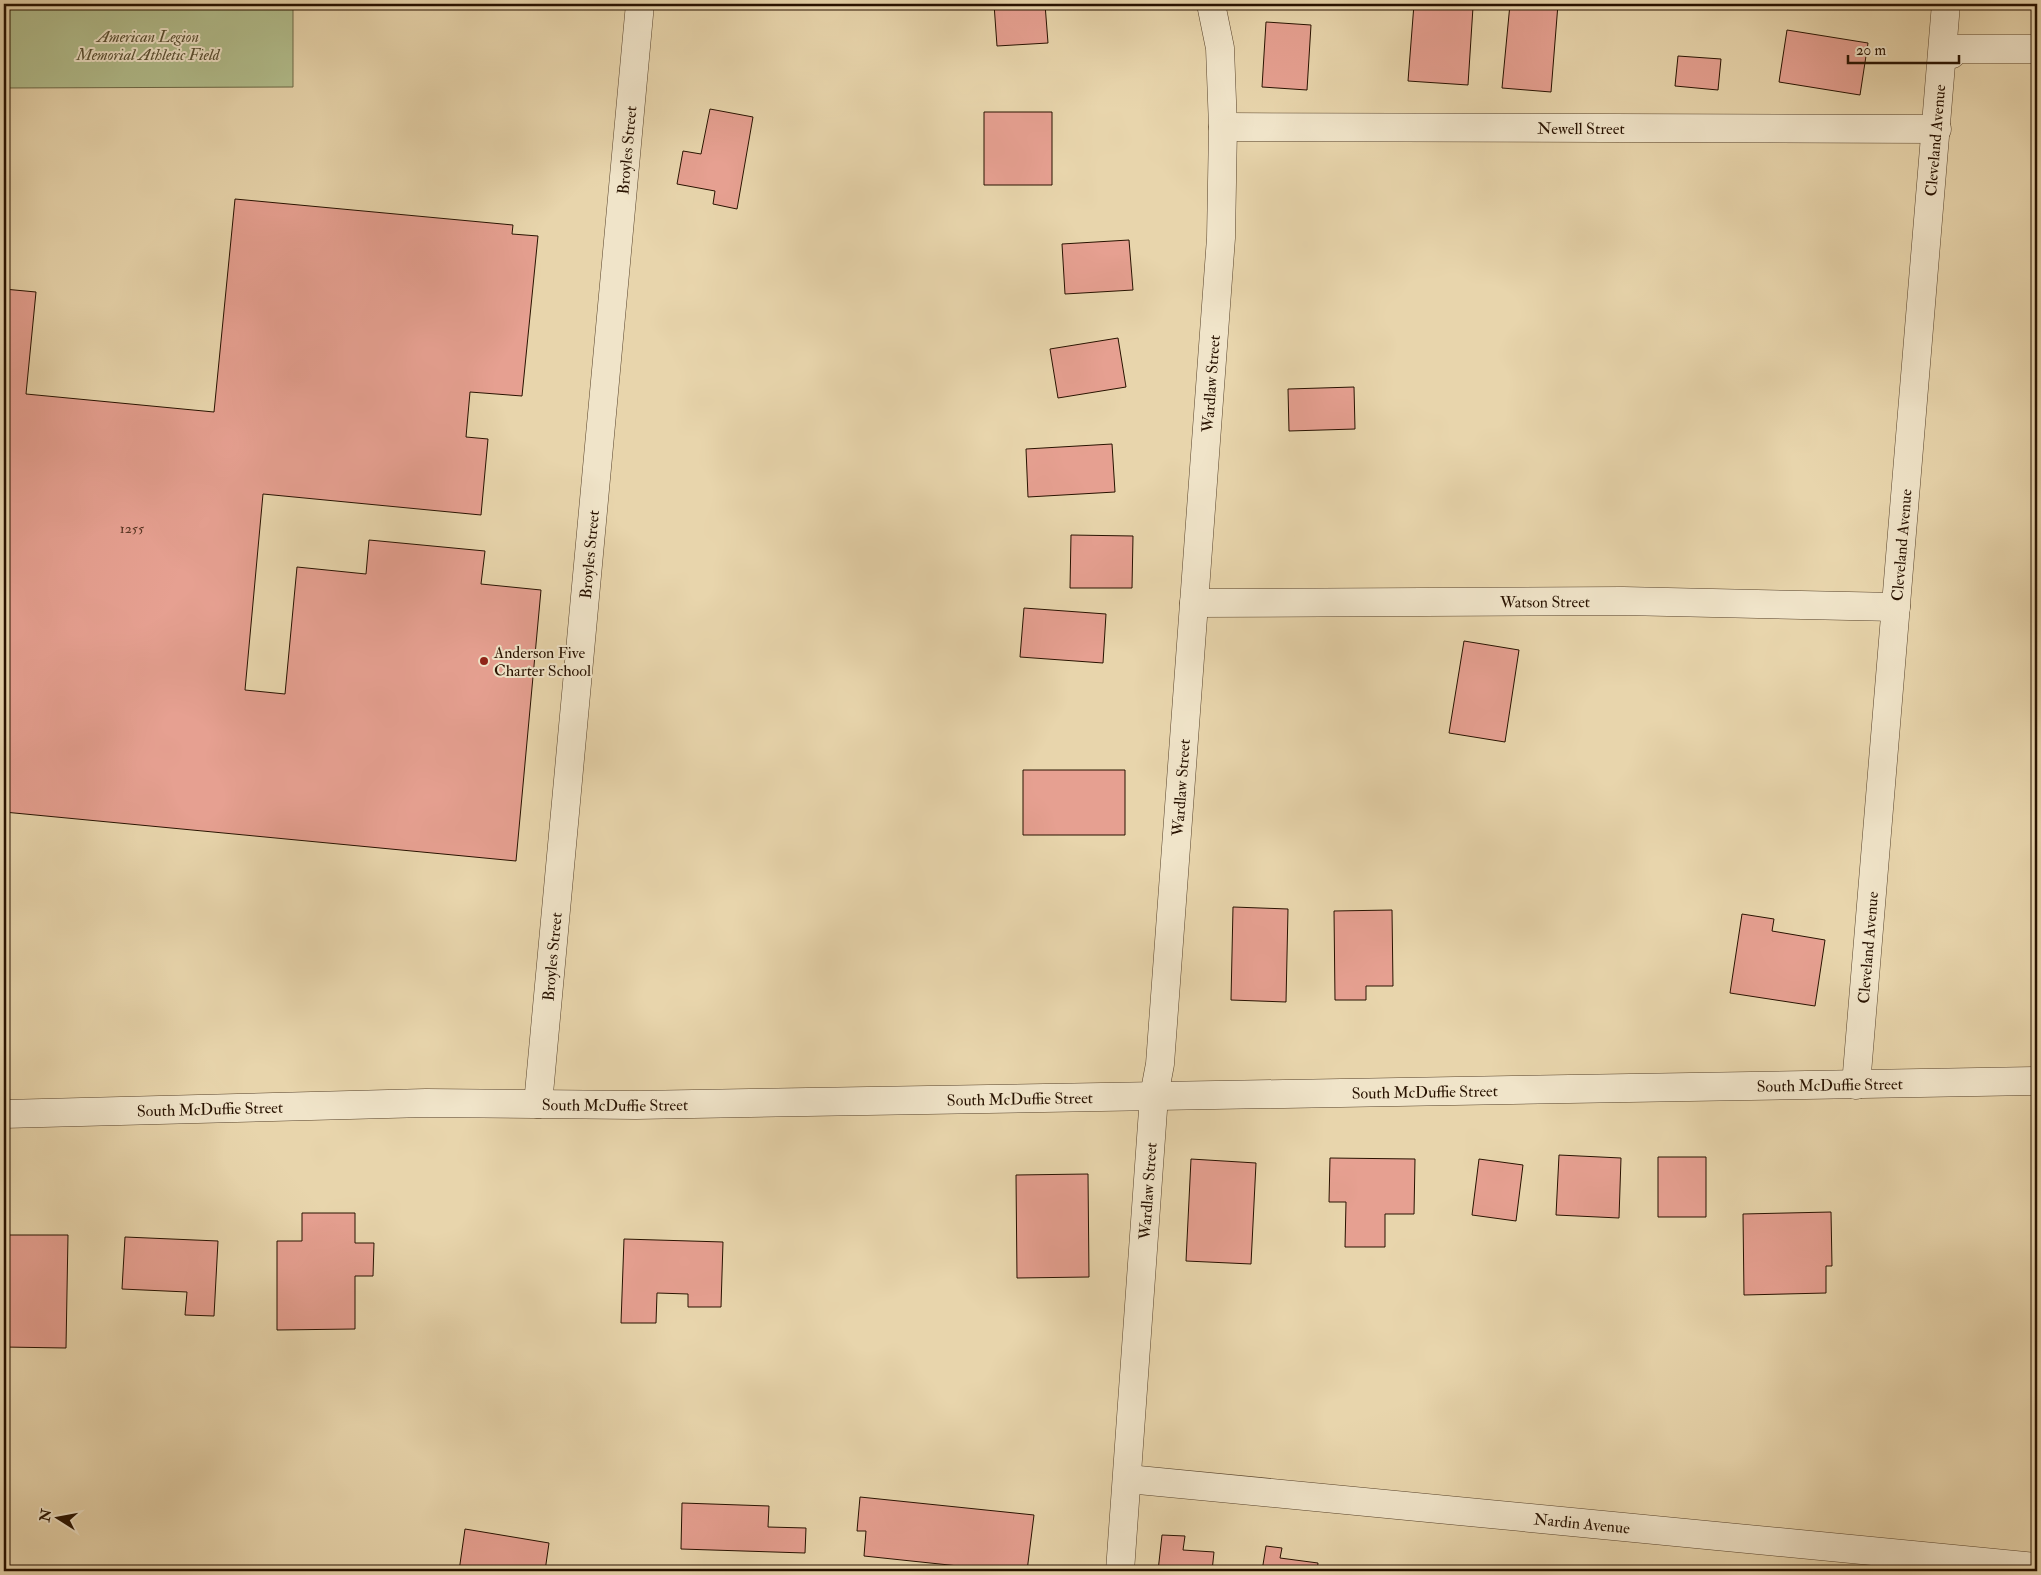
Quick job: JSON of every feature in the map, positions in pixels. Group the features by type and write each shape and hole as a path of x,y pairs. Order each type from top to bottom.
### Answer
{"street":[{"name":"Broyles Street","path":"538,1104 640,4"},
{"name":"Wardlaw Street","path":"1120,1571 1154,1096 1160,1064 1221,238 1223,127 1220,48 1211,4"},
{"name":"Cleveland Avenue","path":"1856,1085 1946,4"},
{"path":"1943,52 1952,54 1956,49 2037,49"},
{"name":"Newell Street","path":"1223,127 1937,129"},
{"name":"Watson Street","path":"1194,603 1624,601 1896,607"},
{"name":"South McDuffie Street","path":"4,1114 426,1103 656,1105 2037,1081"},
{"name":"Nardin Avenue","path":"1128,1479 2037,1567"}],"green space":[{"name":"American Legion Memorial Athletic Field","path":"4,4 293,4 293,87 4,88"}],"building":[{"path":"994,4 1045,4 1048,43 997,46"},
{"path":"1414,4 1473,7 1468,85 1408,81"},
{"path":"1510,4 1558,4 1551,92 1502,88"},
{"path":"1266,22 1311,25 1307,90 1262,87"},
{"path":"1787,30 1868,43 1860,95 1779,82"},
{"path":"1678,56 1721,59 1718,90 1675,86"},
{"path":"710,109 753,117 737,209 713,204 715,191 677,184 683,151 701,154"},
{"path":"984,112 1052,112 1052,185 984,185"},
{"path":"235,199 513,225 512,234 538,236 522,396 470,392 466,437 488,439 481,515 263,494 245,690 285,694 297,567 366,574 369,540 485,551 481,584 541,590 516,861 4,812 4,289 36,292 26,394 214,412"},
{"path":"1129,240 1133,290 1065,294 1062,244"},
{"path":"1118,338 1126,387 1058,398 1050,349"},
{"path":"1354,387 1355,429 1289,431 1288,389"},
{"path":"1112,444 1115,492 1028,497 1026,449"},
{"path":"1071,535 1133,536 1132,588 1070,588"},
{"path":"1024,608 1106,614 1103,663 1020,657"},
{"path":"1464,641 1519,650 1505,742 1449,733"},
{"path":"1023,770 1125,770 1125,835 1023,835"},
{"path":"1233,907 1288,909 1286,1002 1231,1000"},
{"path":"1392,910 1393,986 1366,986 1366,1000 1335,1000 1334,911"},
{"path":"1742,914 1774,919 1772,931 1825,940 1815,1006 1730,993"},
{"path":"1559,1155 1621,1158 1619,1218 1556,1215"},
{"path":"1658,1157 1706,1157 1706,1217 1658,1217"},
{"path":"1330,1158 1415,1159 1414,1214 1385,1214 1385,1247 1345,1247 1346,1202 1329,1202"},
{"path":"1191,1159 1256,1163 1251,1264 1186,1261"},
{"path":"1479,1159 1523,1165 1516,1221 1472,1215"},
{"path":"1088,1174 1089,1277 1017,1278 1016,1175"},
{"path":"1831,1212 1832,1266 1826,1266 1826,1293 1744,1295 1743,1214"},
{"path":"302,1213 355,1213 355,1243 374,1243 373,1276 355,1276 355,1329 277,1330 277,1241 302,1241"},
{"path":"4,1235 68,1235 66,1348 4,1347"},
{"path":"125,1237 218,1241 214,1316 185,1315 187,1292 122,1289"},
{"path":"624,1239 723,1242 721,1307 688,1307 688,1294 657,1293 656,1323 621,1323"},
{"path":"860,1497 1034,1515 1027,1571 1006,1571 864,1556 866,1531 857,1531"},
{"path":"682,1503 769,1506 768,1527 806,1528 805,1553 681,1549"},
{"path":"465,1529 549,1543 545,1571 459,1571"},
{"path":"1162,1535 1185,1536 1183,1550 1214,1552 1212,1571 1158,1571"},
{"path":"1266,1546 1282,1548 1280,1558 1318,1563 1317,1571 1262,1571"}],"place":[{"name":"Anderson Five Charter School","path":"484,661"}]}
